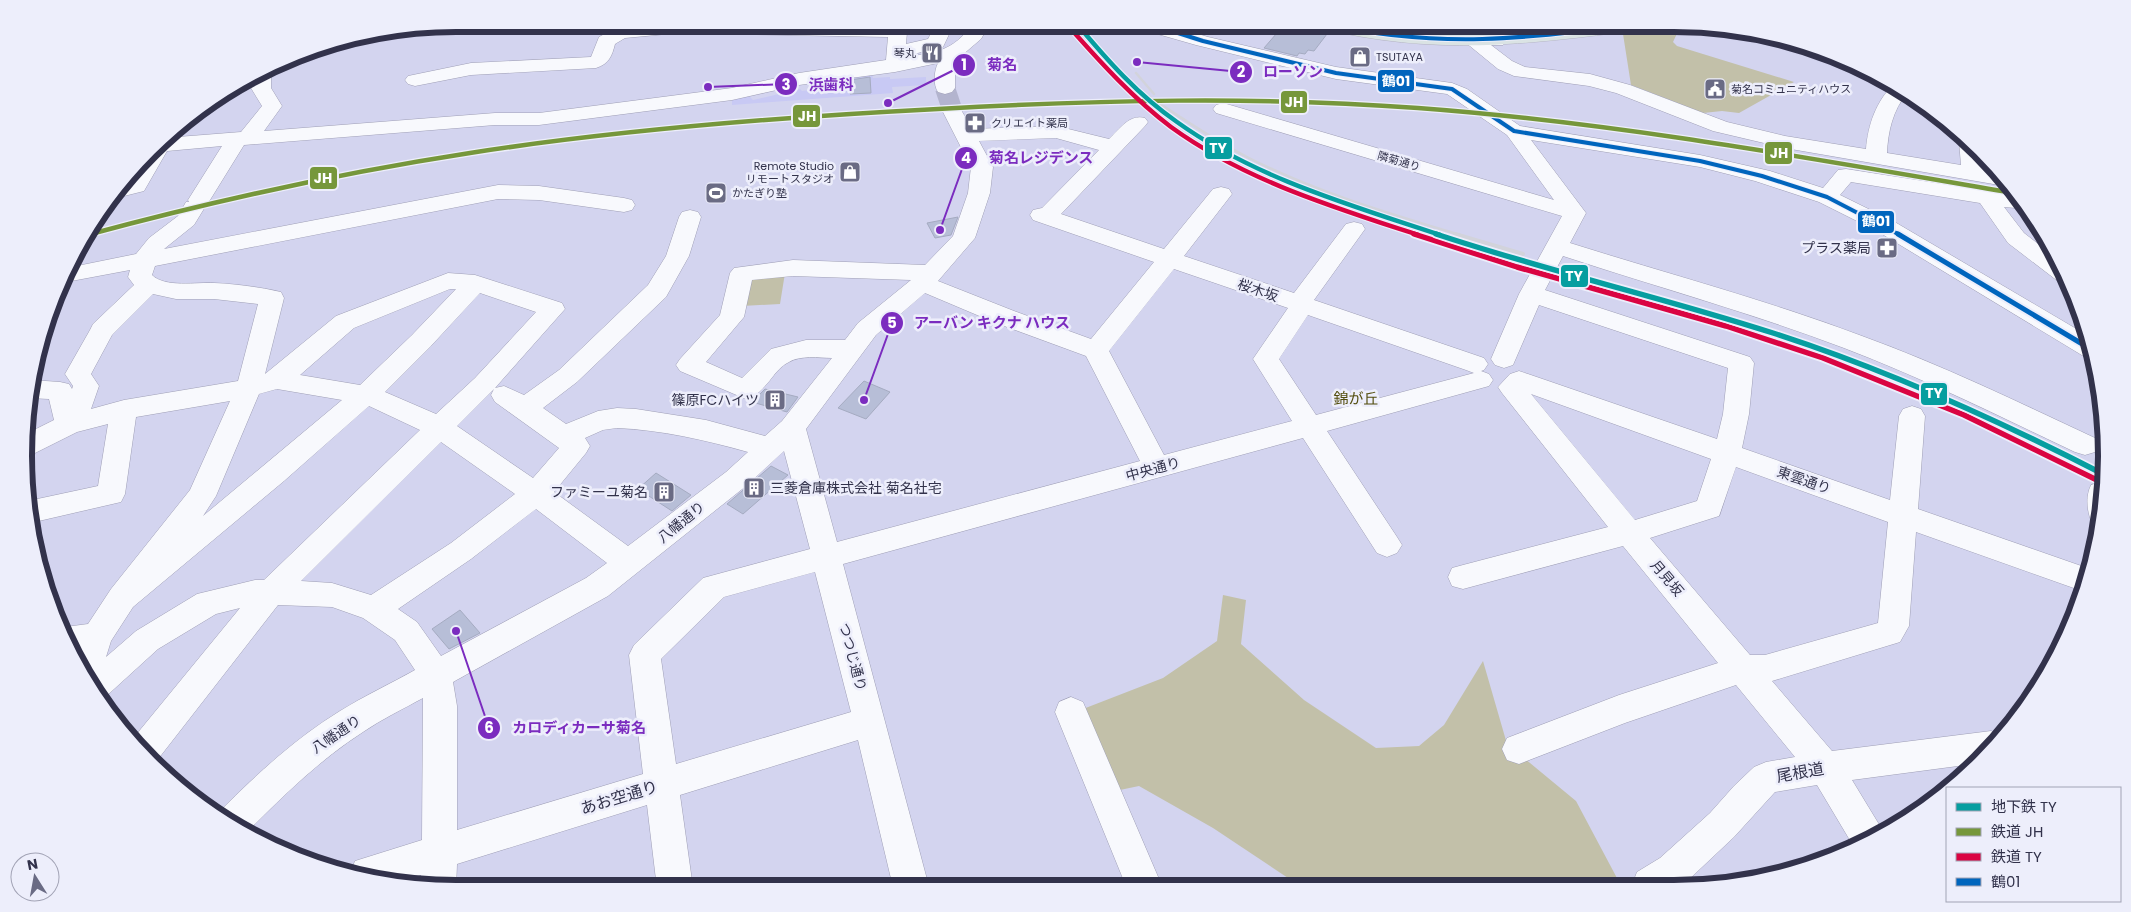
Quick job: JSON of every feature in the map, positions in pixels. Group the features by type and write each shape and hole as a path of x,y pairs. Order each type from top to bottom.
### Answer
{"main road":[{"path":"1366,32 1435,41 1474,42 1499,33 1546,37 1581,32"}],"street":[{"path":"415,80 471,70 596,62 602,57 606,40 621,33 630,32"},
{"path":"896,58 898,32"},
{"path":"945,32 944,68 954,112 1056,132 1114,147 1138,122"},
{"path":"170,144 495,119 539,119 716,96 896,58 945,51 975,32"},
{"path":"1172,32 1336,73 1452,90 1463,95 1501,124 1514,131 1700,161 1762,176 1827,197 1885,226 2083,344"},
{"path":"1474,42 1505,65 1521,72 1590,80 1623,89 1720,127 1785,142 1876,157 1972,155"},
{"path":"716,96 730,72"},
{"path":"84,657 83,638 122,598 202,496 249,388 272,298 214,291 176,291 148,285 140,276 145,259 157,243 186,220 242,139 272,106 261,88 261,80"},
{"path":"1876,157 1876,136 1881,119 1887,105 1895,94"},
{"name":"隣菊通り","path":"1223,109 1575,213"},
{"name":"八幡通り","path":"237,818 269,786 312,749 352,722 597,587 736,479 781,438 868,329 927,278 964,238 982,194 982,167 954,112"},
{"path":"1511,375 1531,294 1575,213 1514,131"},
{"name":"桜木坂","path":"1114,147 1044,216 1301,305 1477,372"},
{"path":"129,187 136,186 147,168"},
{"path":"1827,197 1846,175 2013,201"},
{"path":"74,274 498,192 539,193 624,205"},
{"path":"1096,350 1221,194"},
{"path":"1987,197 2016,238 2054,267"},
{"path":"147,745 270,593 439,427 501,393 568,376 657,290 681,251 690,217"},
{"path":"1354,229 1266,359 1387,545"},
{"path":"1556,246 1804,324 1861,345 1969,390 2085,445"},
{"path":"851,349 806,349 780,355 746,390 690,365 732,317 742,273 793,268 927,278 1005,317 1096,350 1156,468"},
{"path":"32,442 69,425 124,410 249,388 277,380 345,322 448,280 475,283 553,309 501,393"},
{"path":"122,598 280,469 365,395 434,329 475,283"},
{"path":"69,425 79,407 86,386 78,374 89,351 108,322 148,285"},
{"path":"1463,578 1629,533 1709,508 1727,453 1736,414 1741,363 1531,294"},
{"name":"中央通り","path":"662,784 645,655 714,587 1310,426 1477,372 1478,360 1490,356 1511,375"},
{"name":"東雲通り","path":"1511,375 2080,577"},
{"name":"月見坂","path":"1511,375 1629,533 1824,768 1866,834"},
{"path":"277,380 365,395 383,401 439,427 536,494 629,563"},
{"path":"38,390 60,391 69,425"},
{"path":"374,609 461,551 536,494 576,446 501,393"},
{"path":"36,510 111,494 124,410"},
{"path":"1519,749 1619,710 1743,669 1765,669 1889,633 1893,626 1912,416"},
{"path":"564,436 598,421 617,418 781,438"},
{"name":"つつじ通り","path":"781,438 826,557 870,721 909,880"},
{"path":"99,683 147,640 208,603 255,592 332,595 374,609 406,631 436,675 441,706 439,879"},
{"path":"1071,712 1141,880"},
{"name":"あお空通り","path":"376,872 870,721"},
{"name":"尾根道","path":"1658,880 1673,870 1722,825 1746,797 1766,778 1824,768 1981,747"},
{"path":"662,784 674,880"}],"shaded area":[{"path":"1636,32 1678,32 1673,42 1677,46 1794,82 1739,113 1722,111 1703,113 1631,85 1623,34"},
{"path":"872,75 873,78 890,77 890,79 926,77 926,85 892,87 893,93 732,105 732,99 749,96 753,100 800,89 802,91 832,87 832,83 847,81 847,77"},
{"path":"785,273 780,304 742,306 749,277"},
{"path":"1223,595 1246,600 1241,644 1304,700 1376,748 1419,746 1444,725 1483,661 1507,744 1576,801 1618,880 1291,880 1213,828 1139,786 1115,791 1083,709 1163,678 1217,641"}],"building":[{"path":"1278,32 1319,32 1327,34 1314,51 1308,50 1305,54 1299,53 1297,56 1264,48"},
{"path":"870,77 871,93 850,94 850,80"},
{"path":"958,217 951,235 935,238 927,223"},
{"path":"864,381 890,392 866,419 838,408"},
{"name":"篠原FCハイツ","path":"765,389 798,397 787,412 752,402"},
{"name":"三菱倉庫株式会社 菊名社宅","path":"771,466 788,475 743,514 727,504"},
{"name":"ファミーユ菊名","path":"656,473 691,495 672,511 638,489"},
{"path":"460,610 480,633 449,649 432,629"}],"tunnel":[{"path":"945,88 953,112"}],"railway":[{"path":"1136,73 1154,94"},
{"path":"1123,80 1217,140 1274,170 1326,192 1460,235"},
{"path":"1455,234 1523,254"}],"metro line":[{"name":"TY","path":"1084,32 1130,83 1160,110 1218,148 1271,174 1352,206 1486,250 1725,318 1823,350 1966,407 2098,471"}],"rail line":[{"name":"TY","path":"1074,32 1125,88 1155,114 1187,138 1265,180 1347,212 1484,257 1726,326 1823,358 1964,415 2098,480"},
{"name":"JH","path":"97,232 282,187 401,164 542,142 683,126 825,115 967,107 1136,101 1304,102 1417,108 1493,115 1568,123 1719,144 2006,192"}],"transit line":[{"name":"鶴01","path":"1175,32 1203,41 1336,73 1452,89 1514,131 1700,161 1762,176 1827,197 1885,226 2084,345"},
{"name":"鶴01","path":"1362,32 1396,37 1464,41 1522,38 1575,32"}],"place":[{"name":"琴丸","path":"932,53"},
{"name":"TSUTAYA","path":"1360,57"},
{"name":"ローソン","path":"1137,62"},
{"name":"浜歯科","path":"708,87"},
{"name":"菊名コミュニティハウス","path":"1715,89"},
{"name":"菊名","path":"888,103"},
{"name":"クリエイト薬局","path":"975,123"},
{"name":"Remote Studio リモートスタジオ","path":"850,172"},
{"name":"かたぎり塾","path":"716,193"},
{"name":"菊名レジデンス","path":"940,230"},
{"name":"プラス薬局","path":"1887,248"},
{"name":"篠原FCハイツ","path":"775,400"},
{"name":"アーバン キクナ ハウス","path":"864,400"},
{"name":"三菱倉庫株式会社 菊名社宅","path":"754,488"},
{"name":"ファミーユ菊名","path":"664,492"},
{"name":"カロディカーサ菊名","path":"456,631"}],"district":[{"name":"錦が丘","path":"1356,399"}]}
